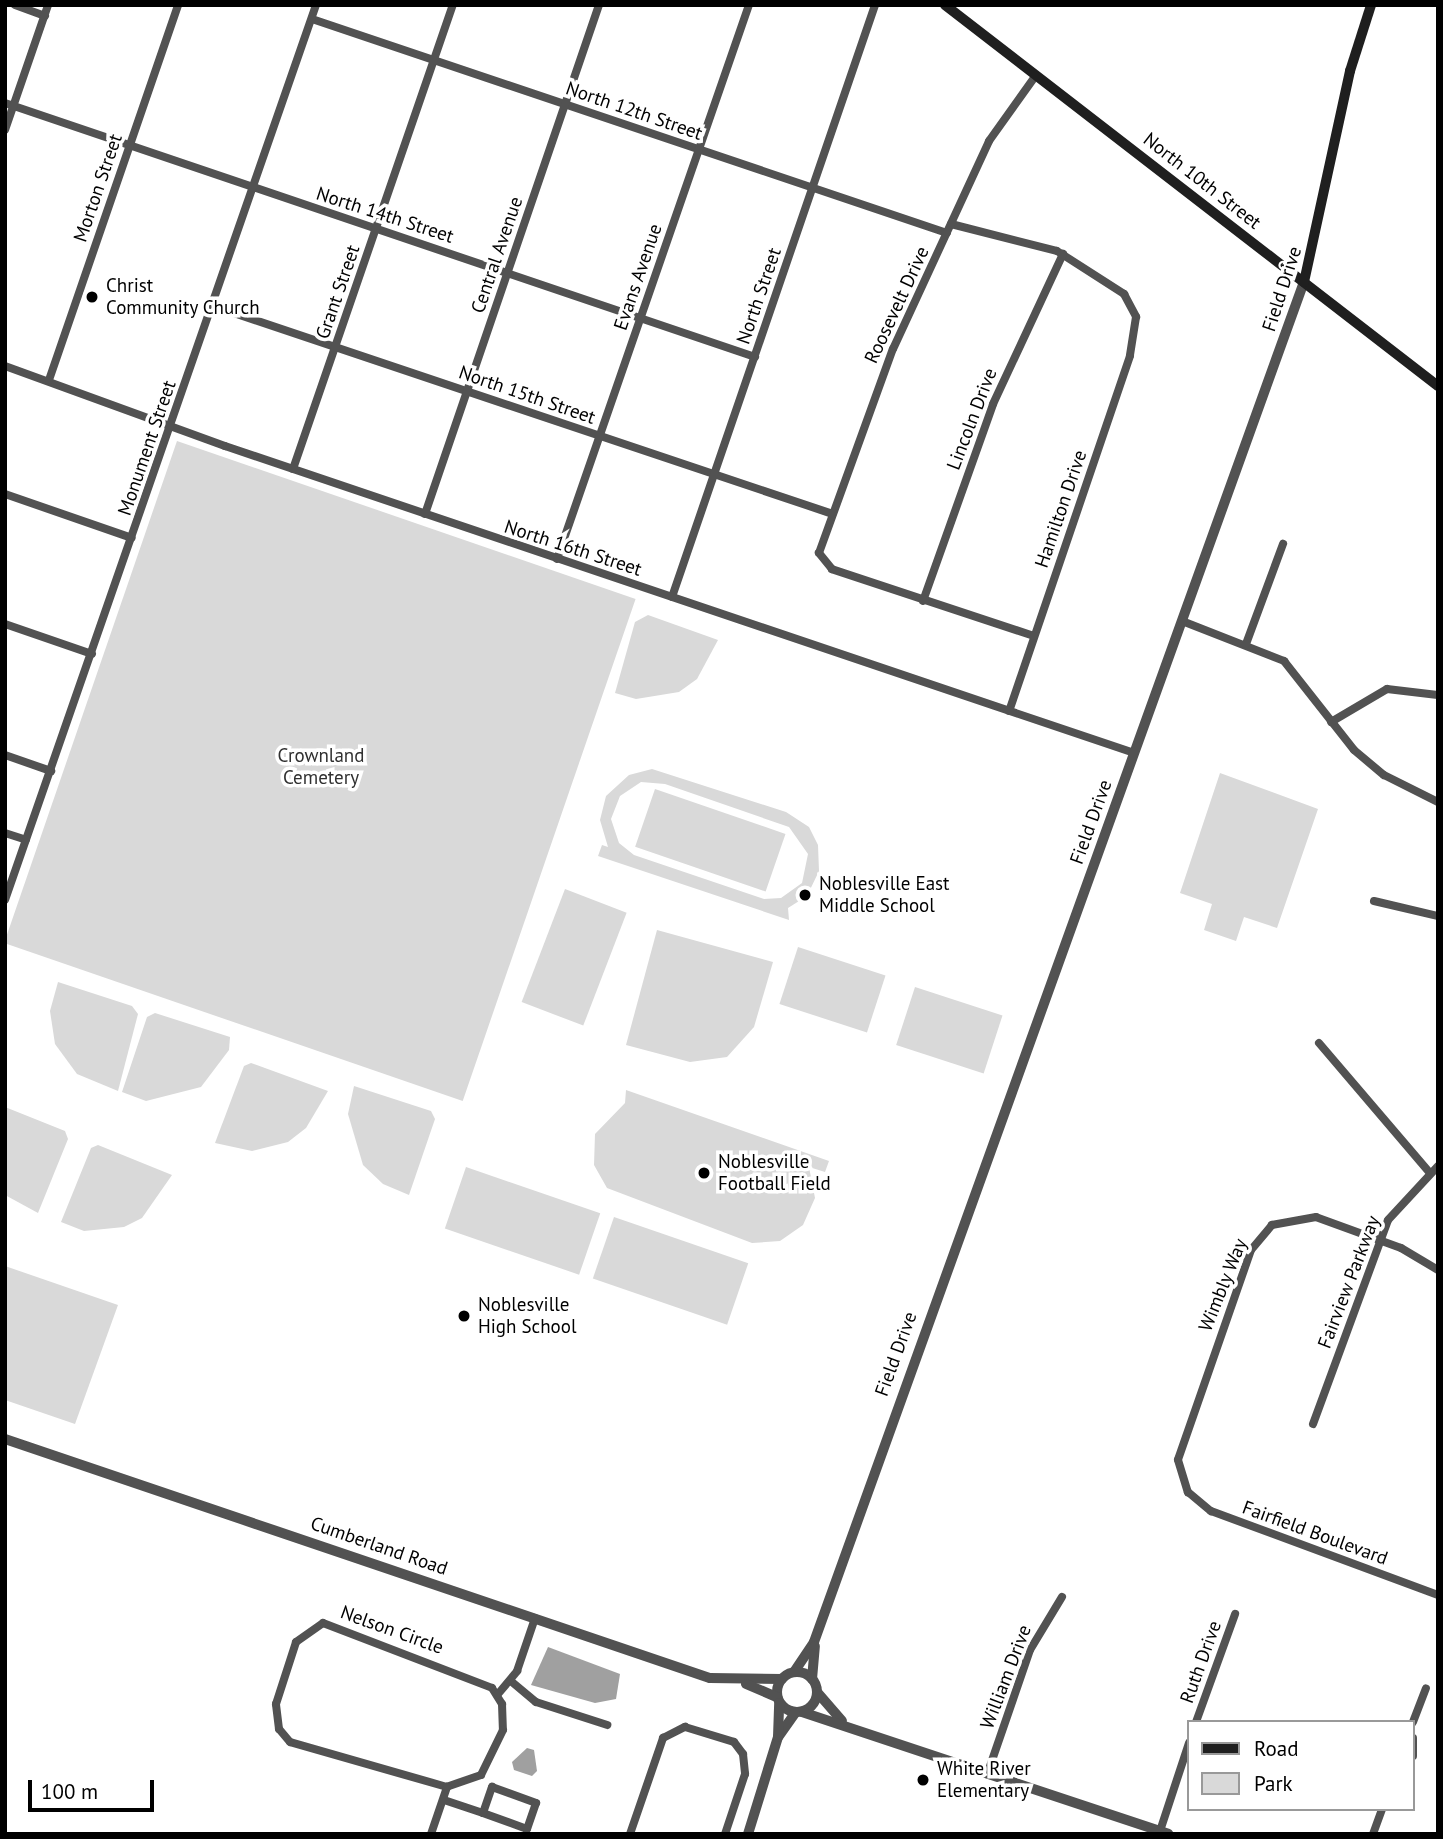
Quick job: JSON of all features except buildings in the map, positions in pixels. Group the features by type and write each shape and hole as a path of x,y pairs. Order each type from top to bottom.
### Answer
{"main road":[{"name":"North 10th Street","path":"945,5 1438,386"},
{"name":"Field Drive","path":"1304,282 1350,71 1371,5"}],"street":[{"path":"15,5 45,16"},
{"path":"5,130 9,104 48,5"},
{"name":"Morton Street","path":"49,380 178,5"},
{"name":"Monument Street","path":"5,900 172,427 316,5"},
{"name":"Grant Street","path":"293,470 453,5"},
{"name":"Central Avenue","path":"425,514 599,5"},
{"name":"Evans Avenue","path":"557,559 749,5"},
{"name":"North Street","path":"672,597 875,5"},
{"name":"North 12th Street","path":"312,19 947,233"},
{"name":"Roosevelt Drive","path":"923,601 823,562 819,549 860,425 951,223 989,141 1036,75"},
{"name":"North 14th Street","path":"9,104 755,357"},
{"path":"951,223 1025,238 1063,254"},
{"name":"Hamilton Drive","path":"1009,711 1130,356 1136,317 1124,294 1063,254"},
{"name":"Lincoln Drive","path":"923,601 993,404 1063,254"},
{"name":"Field Drive","path":"814,1642 1304,282"},
{"name":"North 15th Street","path":"213,306 830,513"},
{"name":"North 16th Street","path":"5,366 293,470 1134,753"},
{"path":"5,495 132,538"},
{"path":"1246,644 1283,544"},
{"path":"923,601 1034,636"},
{"path":"1182,621 1246,644 1292,668 1331,722 1384,775 1438,802"},
{"path":"5,624 92,654"},
{"path":"1331,722 1397,687 1438,695"},
{"path":"5,755 51,771"},
{"path":"5,833 26,840"},
{"path":"1374,901 1438,916"},
{"path":"1319,1043 1430,1173"},
{"name":"Fairview Parkway","path":"1313,1424 1380,1240 1397,1207 1438,1166"},
{"name":"Wimbly Way","path":"1188,1492 1178,1469 1180,1443 1256,1240 1272,1225 1300,1215 1380,1240 1438,1270"},
{"name":"Cumberland Road","path":"5,1439 710,1678 743,1682 782,1679"},
{"name":"Fairfield Boulevard","path":"1188,1492 1222,1516 1438,1595"},
{"name":"William Drive","path":"988,1772 1030,1650 1062,1597"},
{"name":"Ruth Drive","path":"1197,1720 1235,1614"},
{"path":"431,1834 447,1787 474,1780 493,1759 504,1720 498,1694 512,1682 535,1618"},
{"name":"Nelson Circle","path":"447,1787 290,1742 279,1729 276,1704 296,1642 315,1625 333,1623 480,1679 498,1694"},
{"path":"748,1834 778,1737 778,1700 782,1679 794,1672 814,1642"},
{"path":"814,1642 812,1679 817,1692 842,1722"},
{"path":"794,1672 812,1679"},
{"path":"512,1682 536,1702 607,1725"},
{"name":"Cumberland Road","path":"743,1682 778,1700"},
{"path":"1414,1720 1426,1688"},
{"path":"778,1737 817,1692"},
{"path":"778,1700 799,1712 842,1722 1164,1833 1188,1747"},
{"path":"630,1834 663,1738 685,1727 734,1742 743,1754 745,1774 726,1834"},
{"path":"444,1800 527,1829 536,1803 492,1787 483,1813"},
{"path":"1373,1834 1381,1811"}],"green space":[{"name":"Crownland Cemetery","path":"177,441 636,599 463,1101 5,943"},
{"path":"648,615 718,640 697,679 679,692 636,699 615,693 635,622"},
{"path":"652,769 786,812 809,827 818,845 819,871 807,896 788,908 789,920 598,856 602,845 608,847 600,820 606,796 629,775","holes":["641,782 665,784 789,827 808,854 802,883 781,898 764,899 634,855 619,843 611,819 620,796"]},
{"path":"1220,773 1318,809 1277,928 1244,917 1236,941 1204,930 1212,904 1180,893"},
{"path":"655,789 785,834 766,892 635,847"},
{"path":"565,889 627,913 583,1026 522,1002"},
{"path":"657,930 773,962 754,1027 727,1057 690,1062 626,1045"},
{"path":"798,947 885,975 867,1032 779,1004"},
{"path":"58,982 132,1006 138,1014 118,1091 77,1074 55,1044 50,1011"},
{"path":"915,987 1002,1015 984,1073 896,1045"},
{"path":"155,1013 230,1037 229,1050 201,1087 146,1101 122,1092 147,1017"},
{"path":"251,1063 328,1091 306,1128 288,1142 252,1151 215,1143 244,1066"},
{"path":"354,1086 431,1111 435,1119 409,1195 383,1184 363,1165 348,1114"},
{"path":"626,1090 829,1161 825,1172 809,1167 815,1198 803,1225 780,1241 752,1243 607,1188 594,1165 595,1134 625,1103"},
{"path":"5,1107 65,1131 68,1139 38,1213 5,1195"},
{"path":"98,1145 172,1175 142,1218 124,1227 84,1231 61,1222 91,1148"},
{"path":"466,1167 600,1213 579,1275 445,1228"},
{"path":"614,1217 748,1263 727,1325 593,1278"},
{"path":"5,1266 118,1305 75,1424 5,1400"}],"shaded area":[{"path":"548,1647 620,1674 616,1699 595,1703 531,1685"},
{"path":"527,1748 534,1750 537,1771 532,1776 514,1770 512,1762"}],"place":[{"name":"Christ Community Church","path":"92,297"},
{"name":"Noblesville East Middle School","path":"805,895"},
{"name":"Noblesville Football Field","path":"704,1173"},
{"name":"Noblesville High School","path":"464,1316"},
{"name":"White River Elementary","path":"923,1780"}]}
